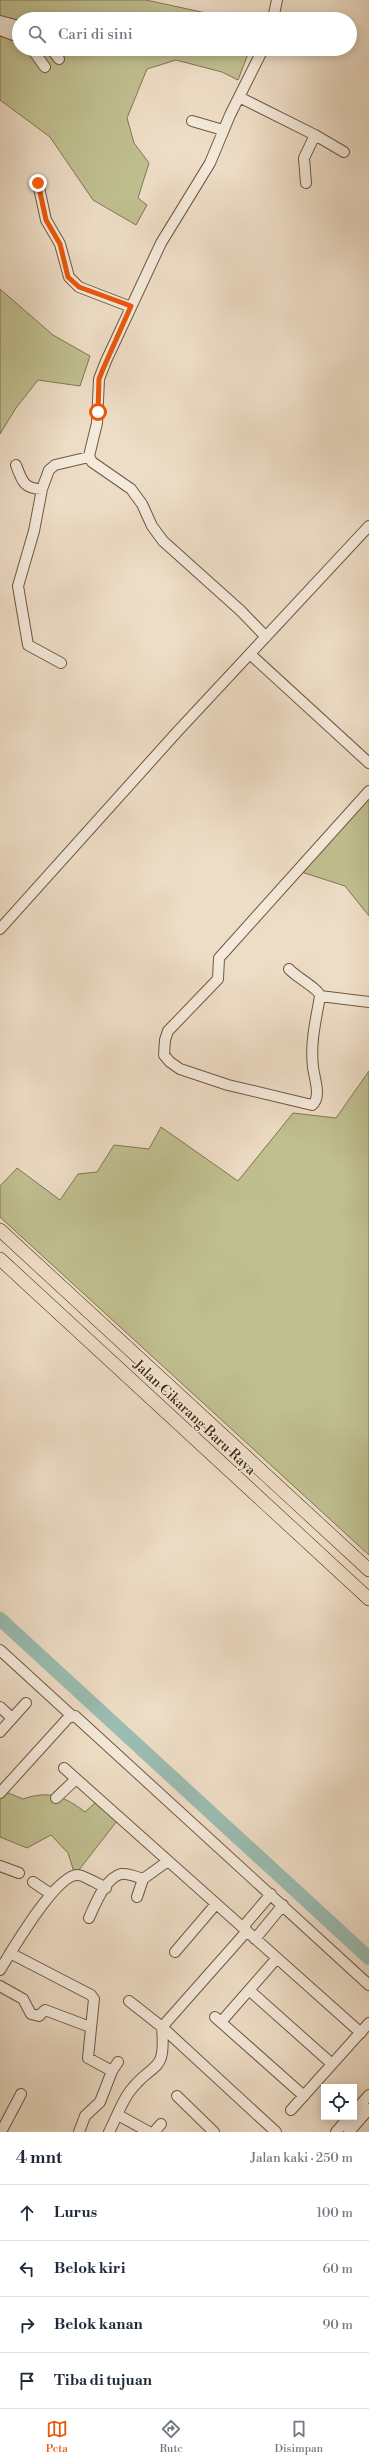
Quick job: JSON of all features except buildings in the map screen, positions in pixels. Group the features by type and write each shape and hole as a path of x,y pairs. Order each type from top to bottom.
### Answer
{"main road":[{"name":"Jalan Cikarang Baru Raya","path":"0,1230 369,1570"},
{"name":"Jalan Cikarang Baru Raya","path":"0,1259 369,1599"},
{"path":"321,1556 334,1538"}],"street":[{"path":"275,12 278,0"},
{"path":"0,20 12,24"},
{"path":"0,30 12,34"},
{"path":"37,56 45,68"},
{"path":"89,457 97,423 99,379 161,243 210,163 239,97 260,56"},
{"path":"239,97 315,135 344,152"},
{"path":"192,121 224,130"},
{"path":"306,183 304,158 315,135"},
{"path":"38,183 46,220 60,244 68,277 79,287 131,306"},
{"path":"61,663 28,645 18,594 18,586 34,531 42,490 49,470 55,465 89,457"},
{"path":"89,457 95,464 131,489 142,504 152,526 163,541 241,611 266,637"},
{"path":"16,465 26,486 30,489 42,490"},
{"path":"0,929 68,851 369,526"},
{"path":"250,654 369,763"},
{"path":"289,969 304,983 320,991 314,1017 313,1067 316,1099 312,1105 228,1085 180,1069 170,1062 164,1055 163,1047 168,1031 218,979 219,958 369,791"},
{"path":"320,996 369,1002"},
{"path":"0,1650 271,1894 369,1985"},
{"path":"0,1732 26,1704"},
{"path":"0,1707 12,1718"},
{"path":"0,1793 72,1715"},
{"path":"64,1768 360,2033"},
{"path":"56,1798 76,1779"},
{"path":"137,1897 143,1879 168,1861"},
{"path":"0,1866 19,1873"},
{"path":"0,1970 51,1894 72,1876 77,1875 106,1888"},
{"path":"89,1918 106,1888 119,1875 143,1879"},
{"path":"33,1882 51,1894"},
{"path":"109,2132 130,2091 154,2070 162,2057 162,2027 245,1929 271,1894"},
{"path":"175,1952 216,1904"},
{"path":"255,1939 283,1905"},
{"path":"10,1953 91,1995 95,2002 90,2027 88,2058 112,2071"},
{"path":"277,1958 249,1990 218,2020 304,2096"},
{"path":"0,1986 23,1999 31,2014 39,2016 45,2010 90,2027"},
{"path":"249,1990 332,2064"},
{"path":"129,2001 162,2027 271,2130"},
{"path":"291,2110 369,2023"},
{"path":"79,2132 85,2116 100,2102 112,2071 118,2062"},
{"path":"1,2132 20,2094"},
{"path":"357,2109 369,2095"},
{"path":"177,2096 214,2132"},
{"path":"348,2132 369,2109"},
{"path":"118,2115 149,2132"},
{"path":"336,2132 346,2120"},
{"path":"154,2132 162,2124"}],"shaded area":[{"path":"0,0 146,0 202,12 12,12 12,56 247,56 238,80 222,72 176,60 147,69 127,118 134,143 149,163 138,198 147,205 136,225 93,200 50,137 0,100"},
{"path":"0,289 53,335 90,356 80,386 38,380 16,408 0,434"},
{"path":"369,791 369,916 345,886 295,870"},
{"path":"369,1071 369,1555 0,1217 0,1186 17,1168 60,1200 78,1174 97,1172 114,1145 149,1149 161,1127 238,1181 293,1113 336,1118"},
{"path":"6,1792 23,1799 41,1795 56,1796 63,1798 85,1812 95,1803 117,1821 75,1875 68,1853 51,1835 27,1848 0,1837 0,1797"}],"waterway":[{"path":"0,1619 369,1958"}],"route":[{"path":"38,183 40,200 46,220 60,244 68,277 79,287 131,306 99,379 98,412"}]}
